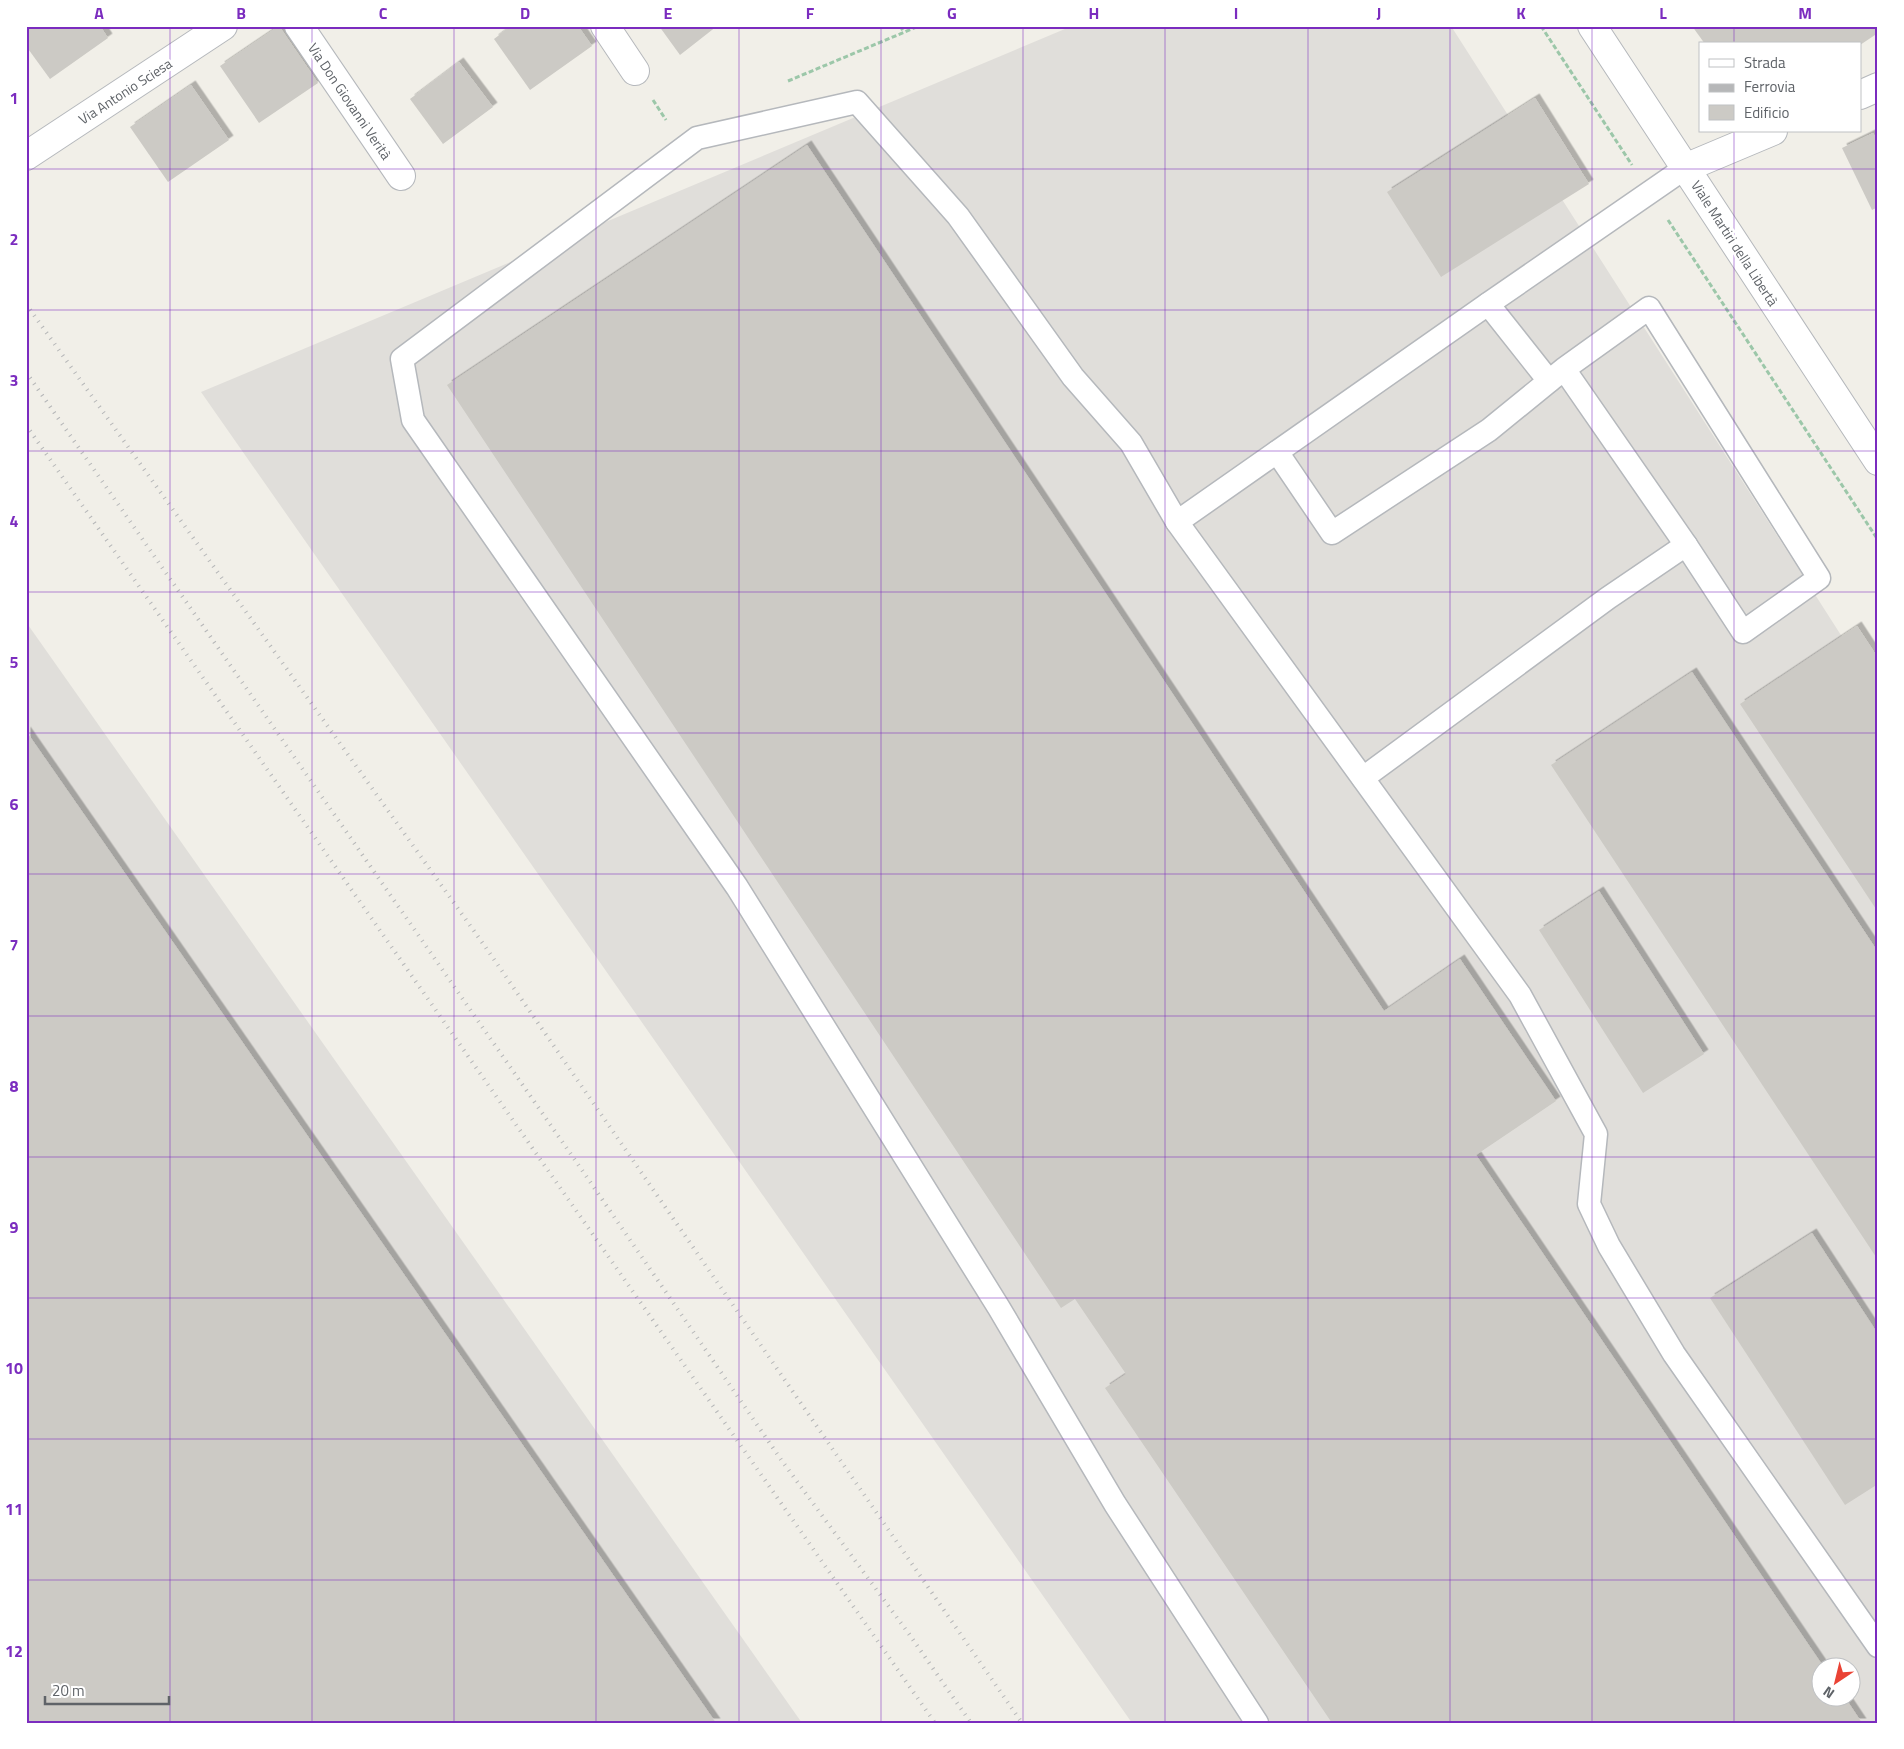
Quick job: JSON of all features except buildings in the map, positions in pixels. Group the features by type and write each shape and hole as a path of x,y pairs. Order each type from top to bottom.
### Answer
{"street":[{"name":"Via Antonio Sciesa","path":"26,156 223,26"},
{"name":"Via Don Giovanni Verità","path":"300,26 401,176"},
{"path":"605,26 635,71"},
{"name":"Viale Martiri della Libertà","path":"1592,26 1878,461"},
{"path":"1862,94 1878,88"},
{"path":"1685,168 1771,132"}],"lane":[{"path":"1257,1723 1115,1504 999,1308 737,887 414,420 402,359 697,138 857,102 958,216 1073,377 1132,442 1177,522 1520,995 1596,1134 1589,1204 1609,1246 1674,1354 1878,1646"},
{"path":"1177,522 1685,168"},
{"path":"1277,452 1332,533 1489,430 1557,375 1650,308 1818,578 1743,632 1686,545 1557,375 1488,304"},
{"path":"1363,778 1600,604 1686,545"}],"path":[{"path":"900,26 904,32"},
{"path":"779,85 918,26"},
{"path":"1541,26 1878,540"},
{"path":"652,100 667,122"}],"shaded area":[{"path":"1072,26 1451,26 1878,693 1878,1723 1132,1723 201,392"},
{"path":"26,622 802,1723 26,1723"}],"railway":[{"path":"26,304 484,945 1022,1723"},
{"path":"26,372 584,1173 782,1461 909,1634 971,1723"},
{"path":"26,425 935,1723"}]}
